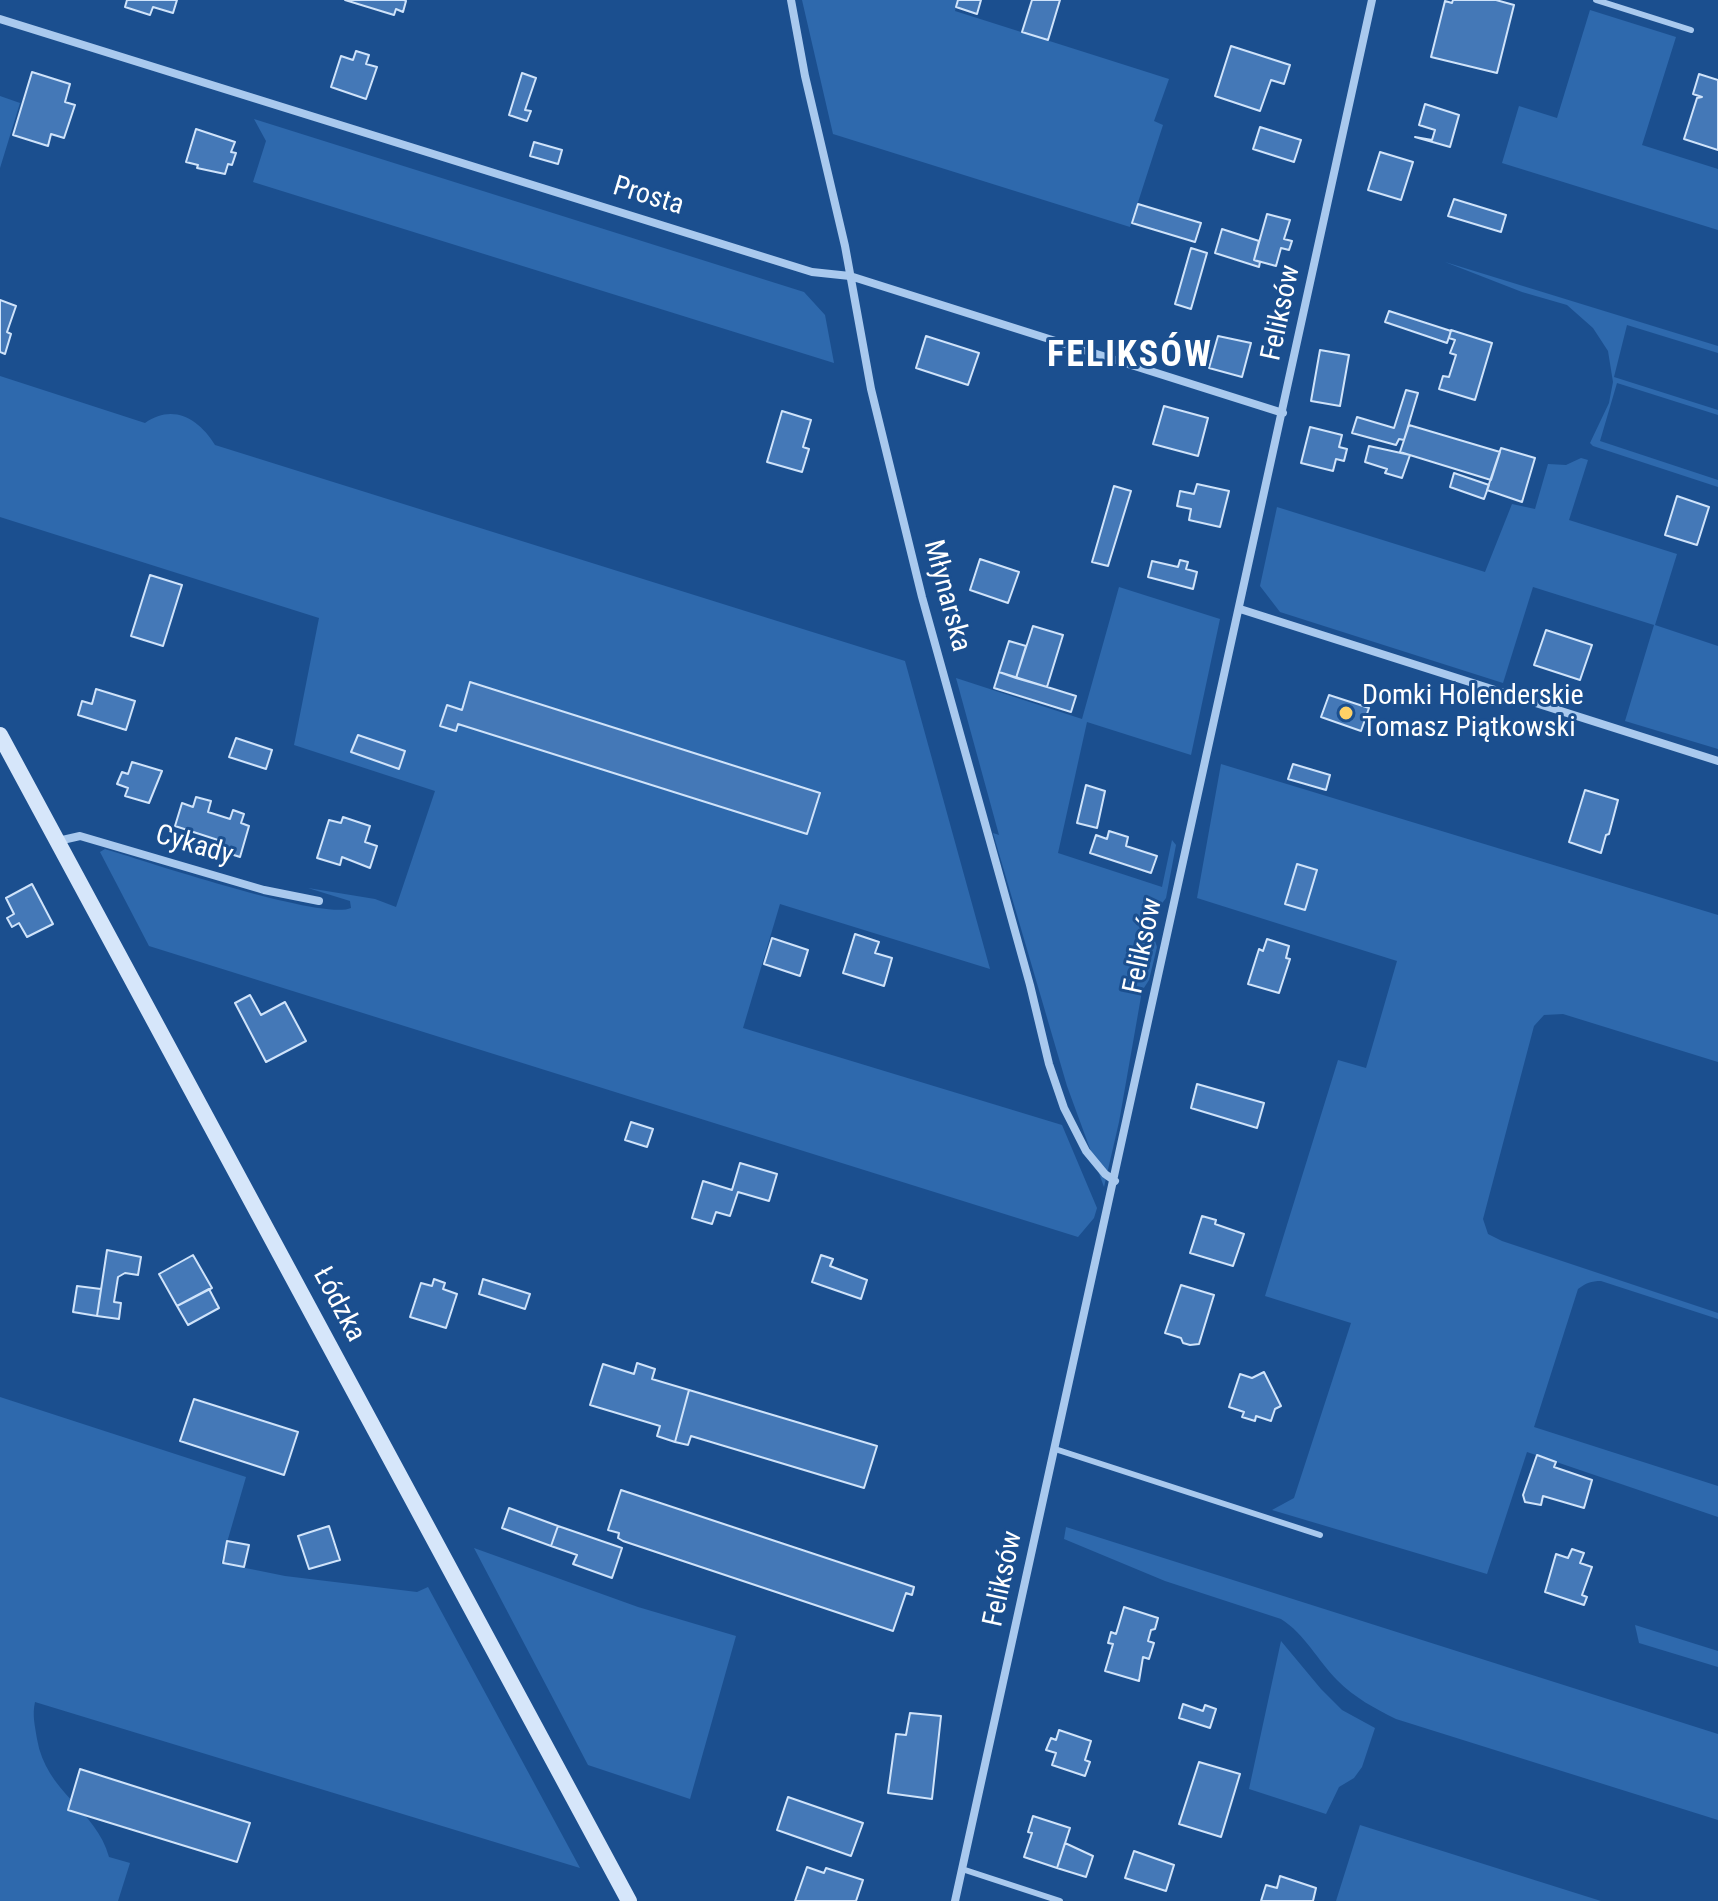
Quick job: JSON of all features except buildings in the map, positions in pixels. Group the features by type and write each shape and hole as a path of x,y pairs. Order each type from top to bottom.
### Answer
{"main road":[{"name":"Łódzka","path":"0,735 629,1901"}],"street":[{"name":"Młynarska","path":"791,0 805,76 845,246 871,389 922,597 1033,996 1052,1077 1086,1151 1115,1181"},
{"name":"Feliksów","path":"955,1901 1372,0"},
{"name":"Prosta","path":"0,19 812,272 850,276 1283,413"},
{"path":"1240,609 1718,761"},
{"name":"Cykady","path":"57,841 80,836 264,890 319,901"}],"lane":[{"path":"1596,0 1691,30"},
{"path":"1055,1449 1320,1535"},
{"path":"962,1869 1060,1901"}],"shaded area":[{"path":"802,0 958,0 955,11 1169,79 1154,121 1163,125 1130,227 833,134"},
{"path":"1590,10 1676,37 1642,145 1718,169 1718,230 1502,163 1519,106 1557,118"},
{"path":"0,96 20,103 0,168"},
{"path":"254,119 804,292 825,315 834,363 253,182 266,141"},
{"path":"1445,262 1718,346 1718,353 1627,325 1614,377 1718,410 1718,415 1617,383 1600,441 1718,480 1718,487 1593,446 1590,443 1609,403 1613,382 1608,351 1593,328 1567,305 1522,292"},
{"path":"0,376 145,423 155,417 175,414 193,421 215,445 905,661 990,969 780,904 743,1028 1062,1125 1097,1208 1094,1218 1078,1237 149,946 100,852 105,849 232,888 306,906 334,910 351,908 350,901 308,888 375,899 396,907 435,791 294,745 319,618 0,517"},
{"path":"1581,458 1588,460 1569,520 1677,554 1655,625 1718,646 1718,749 1625,721 1654,625 1533,587 1503,683 1280,612 1260,586 1277,507 1485,572 1512,504 1535,509 1548,464 1566,465"},
{"path":"1119,587 1220,619 1191,755 1087,722 1058,853 1162,887 1172,840 1176,845 1166,898 1157,910 1153,935 1157,947 1149,980 1142,991 1104,1187 1067,1086 993,833 999,835 956,678 1082,719"},
{"path":"1221,764 1718,915 1718,1062 1563,1014 1544,1015 1534,1026 1483,1219 1488,1234 1502,1241 1718,1313 1718,1319 1601,1281 1584,1285 1578,1289 1534,1427 1718,1486 1718,1517 1527,1452 1487,1574 1272,1510 1294,1498 1351,1323 1265,1296 1338,1060 1366,1068 1397,961 1197,898"},
{"path":"0,1397 246,1477 221,1563 285,1576 417,1592 428,1587 580,1868 35,1702 37,1739 50,1773 94,1826 109,1857 130,1863 118,1901 0,1901"},
{"path":"1066,1527 1718,1734 1718,1820 1396,1719 1344,1686 1297,1632 1281,1619 1165,1581 1064,1539"},
{"path":"474,1548 638,1607 736,1636 690,1799 588,1765"},
{"path":"1635,1625 1718,1651 1718,1667 1639,1643"},
{"path":"1281,1641 1342,1710 1375,1728 1362,1767 1354,1778 1339,1787 1326,1814 1249,1789"},
{"path":"1360,1825 1601,1901 1336,1901"}],"place":[{"name":"Domki Holenderskie Tomasz Piątkowski","path":"1346,713"}],"district":[{"name":"FELIKSÓW","path":"1130,357"}]}
